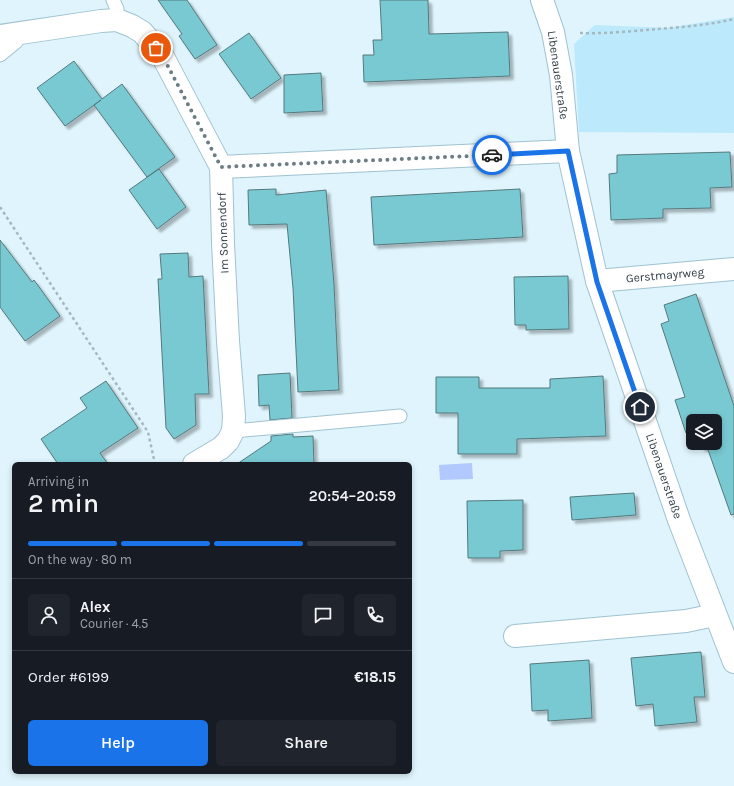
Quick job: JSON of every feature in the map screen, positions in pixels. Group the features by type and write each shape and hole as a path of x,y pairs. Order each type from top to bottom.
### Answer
{"street":[{"name":"Libenauerstraße","path":"542,0 553,32 561,75 568,151 597,282 679,520 734,662"},
{"name":"Im Sonnendorf","path":"10,35 101,21 115,10 132,26 142,32 162,55 221,167 228,341 234,416 233,432"},
{"path":"221,167 568,151"},
{"name":"Gerstmayrweg","path":"597,282 734,269"},
{"path":"197,462 221,448 228,441 233,432"},
{"path":"515,636 686,621 715,615"}],"lane":[{"name":"Im Sonnendorf","path":"0,55 16,42 10,35"},
{"path":"233,432 400,416"}],"path":[{"path":"553,32 585,34 625,32 718,23 734,19"},
{"path":"0,207 148,432 155,462"}],"shaded area":[{"path":"734,17 734,133 579,132 574,44 595,25 668,28"},
{"path":"472,463 473,479 440,480 439,465"}],"building":[{"path":"158,0 187,0 217,45 195,59 179,36 182,34"},
{"path":"380,0 428,0 429,34 508,32 510,76 364,82 363,55 374,55 373,40 382,40"},
{"path":"249,33 281,78 251,99 219,54"},
{"path":"74,61 102,99 122,84 175,157 147,177 94,105 65,126 37,88"},
{"path":"321,73 323,111 284,113 284,75"},
{"path":"730,152 732,187 710,188 711,208 663,209 663,218 611,220 609,174 617,173 617,155"},
{"path":"159,169 186,207 157,229 129,190"},
{"path":"276,189 276,195 326,190 334,284 339,390 298,392 293,288 287,224 249,225 248,190"},
{"path":"520,189 523,237 374,245 371,197"},
{"path":"0,240 32,282 34,280 60,316 25,341 0,307"},
{"path":"188,253 189,277 203,276 209,394 195,394 196,425 174,439 166,428 158,279 162,279 160,254"},
{"path":"568,276 569,329 526,330 526,325 515,325 514,277"},
{"path":"696,294 734,406 734,514 731,515 708,450 722,450 722,414 686,414 686,433 675,400 685,397 661,324 669,321 664,305"},
{"path":"290,373 292,418 270,420 269,405 259,406 258,375"},
{"path":"603,376 606,436 517,439 517,454 458,454 458,413 436,413 436,377 479,377 479,388 550,388 550,379"},
{"path":"106,381 138,428 100,453 107,462 57,462 41,439 87,408 80,398"},
{"path":"293,434 293,437 313,436 314,462 240,462 271,441 271,436"},
{"path":"634,493 636,515 572,520 570,497"},
{"path":"523,500 523,550 500,551 500,558 468,558 467,501"},
{"path":"701,652 705,697 694,697 697,722 655,726 653,704 636,706 631,658"},
{"path":"589,660 592,718 548,721 548,710 532,711 530,664"}],"way so far":[{"path":"156,48 162,55 221,167 492,155"}],"route":[{"path":"492,155 568,151 597,282 640,407"}]}
